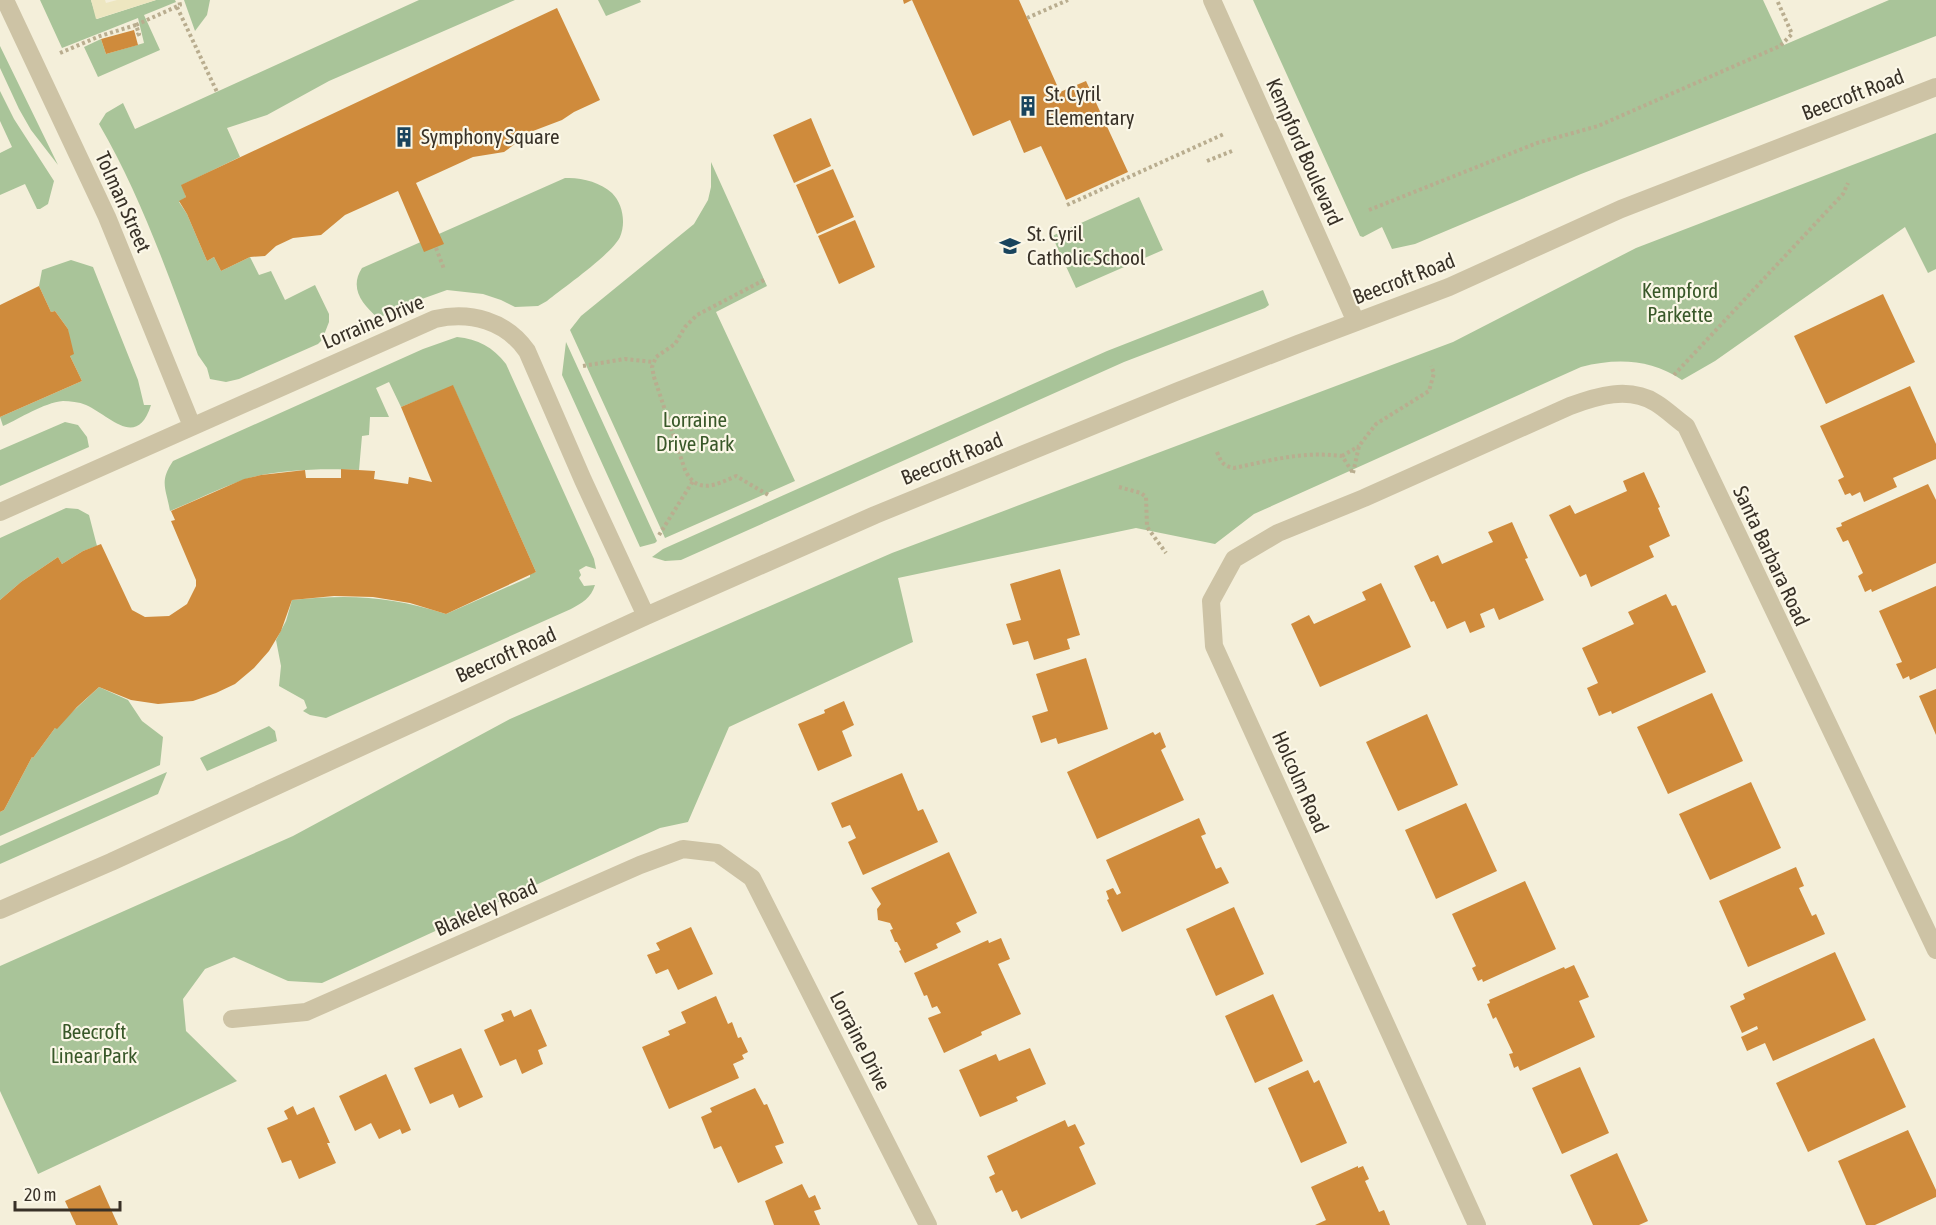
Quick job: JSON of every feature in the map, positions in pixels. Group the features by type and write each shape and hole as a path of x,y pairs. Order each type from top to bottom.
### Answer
{"street":[{"name":"Tolman Street","path":"5,0 107,217 192,426"},
{"name":"Kempford Boulevard","path":"1212,0 1356,322"},
{"name":"Beecroft Road","path":"0,910 111,862 646,616 875,515 1178,391 1449,287 1622,209 1936,87"},
{"name":"Lorraine Drive","path":"0,512 435,319 461,315 486,319 510,332 527,351 646,616"},
{"name":"Santa Barbara Road","path":"1437,466 1570,406 1598,396 1627,394 1654,402 1686,426 1936,950"},
{"name":"Holcolm Road","path":"1437,466 1269,538 1233,559 1211,601 1214,646 1477,1225"},
{"name":"Blakeley Road","path":"232,1019 306,1012 640,865 683,849 717,853 752,878"},
{"name":"Lorraine Drive","path":"752,878 928,1225"}],"path":[{"path":"59,54 100,36 157,17 180,5 179,0"},
{"path":"1027,18 1068,0"},
{"path":"1369,210 1537,143 1598,126 1780,46 1792,34 1777,0"},
{"path":"177,7 217,92"},
{"path":"135,36 139,34 136,25"},
{"path":"1067,205 1224,134"},
{"path":"1207,161 1232,151"},
{"path":"1674,375 1843,194 1848,183"},
{"path":"436,248 444,269"},
{"path":"764,280 702,310 685,327 675,344 656,357 652,367 656,386 685,470 693,481 707,486 736,476 770,496"},
{"path":"583,366 625,359 653,362"},
{"path":"1217,452 1226,467 1234,468 1302,453 1342,456 1359,446 1376,424 1430,391 1434,373 1431,366"},
{"path":"1342,456 1353,473 1359,446"},
{"path":"659,535 693,481"},
{"path":"1119,486 1141,493 1146,497 1147,527 1166,553"}],"green space":[{"path":"40,0 91,0 97,19 156,0 175,0 176,2 144,15 160,50 98,77 84,47 101,39 106,54 144,43 138,18 62,48"},
{"path":"184,0 210,0 207,15 195,31"},
{"path":"419,0 515,0 329,81 267,115 227,128 240,157 182,185 186,197 179,202 187,214 207,261 214,257 221,271 250,257 259,275 271,271 285,300 315,285 329,314 329,322 318,344 239,379 226,382 210,379 207,368 198,355 141,208 99,124 106,113 123,103 135,129"},
{"path":"598,0 640,0 641,2 606,16"},
{"path":"1253,0 1763,0 1784,45 1889,0 1936,0 1936,36 1581,174 1415,244 1392,249 1382,227 1363,237 1360,236"},
{"path":"0,46 58,165 31,130 19,109 0,68"},
{"path":"0,91 14,119 54,181 48,204 40,209 37,209 25,184 0,195 0,153 12,147 0,121"},
{"name":"Beecroft Linear Park","path":"1936,133 1936,269 1928,273 1905,227 1715,361 1682,380 1658,368 1633,362 1607,362 1581,367 1254,514 1215,544 1136,528 898,578 913,642 729,727 688,822 660,828 322,983 288,981 234,957 205,969 183,999 186,1031 237,1081 38,1174 0,1091 0,966 293,836 510,719 892,553 1453,342 1636,248"},
{"name":"Lorraine Drive Park","path":"711,162 767,286 716,312 795,481 665,538 570,330 581,316 694,224 708,200 711,187"},
{"path":"565,178 590,181 612,193 621,208 623,226 620,237 607,252 547,301 538,306 515,307 483,294 447,290 378,318 362,301 357,282 362,268"},
{"path":"1139,197 1163,250 1076,288 1052,236"},
{"path":"71,260 93,267 138,380 144,405 151,405 145,418 138,425 130,427 122,426 86,405 63,401 40,408 3,426 0,417 82,381 70,356 68,329 55,311 51,312 39,286 42,270"},
{"path":"1263,290 1269,305 1265,308 1124,362 681,560 665,561 652,557 663,549 1107,351"},
{"path":"457,337 485,345 506,364 594,559 596,569 586,566 579,570 581,575 579,578 584,586 595,585 586,600 571,609 326,718 310,715 303,711 307,708 304,700 279,686 281,666 276,640 286,621 292,600 333,597 370,598 406,603 446,614 530,577 530,574 536,572 453,386 401,407 389,382 376,388 389,417 370,417 369,435 362,436 359,470 300,470 256,476 224,487 170,511 165,485 166,474 173,461 423,349"},
{"path":"566,342 657,541 655,543 640,547 562,375"},
{"path":"65,422 78,425 87,437 89,447 0,486 0,450"},
{"path":"66,508 78,509 89,515 97,546 83,551 62,564 58,557 21,582 0,600 0,538"},
{"path":"99,687 128,700 142,721 163,737 160,765 0,836 0,812 4,810 32,757 55,728"},
{"path":"269,726 275,731 277,741 207,771 200,758"},
{"path":"167,772 158,794 0,864 0,846"}],"shaded area":[{"path":"91,0 105,0 106,3 117,0 156,0 96,19"}],"building":[{"name":"St. Cyril Elementary","path":"912,0 1019,0 1060,92 1086,81 1128,172 1066,200 1041,146 1024,153 1010,120 973,136"},
{"name":"Symphony Square","path":"557,8 600,100 562,120 533,131 504,152 473,157 416,183 444,244 424,252 398,191 345,215 321,235 293,238 276,246 265,256 250,257 221,271 214,257 207,261 179,201 186,197 181,185"},
{"path":"134,30 138,45 106,54 101,39"},
{"path":"811,118 831,166 794,183 773,135"},
{"path":"833,169 854,217 817,234 796,185"},
{"path":"855,220 875,267 839,284 818,236"},
{"path":"39,286 51,312 55,311 68,329 74,354 70,356 82,381 0,417 0,305"},
{"path":"1883,294 1915,362 1826,404 1794,336"},
{"path":"453,385 536,572 446,614 410,603 373,597 334,596 292,600 281,631 269,651 235,684 216,693 193,701 158,704 131,700 99,687 57,729 55,728 32,757 4,810 0,812 0,600 21,582 58,557 62,564 83,551 101,544 132,610 145,617 169,616 187,604 196,586 196,580 171,521 175,520 171,511 244,479 305,470 306,478 341,478 341,469 375,471 374,479 408,484 409,477 432,482 401,407"},
{"path":"1910,386 1936,444 1936,459 1893,478 1897,487 1864,502 1860,492 1852,496 1850,493 1845,495 1838,480 1844,477 1820,426"},
{"path":"1644,472 1670,536 1649,546 1654,557 1591,587 1586,574 1580,577 1549,515 1570,505 1575,514 1627,491 1623,481"},
{"path":"1928,484 1936,500 1936,563 1872,592 1871,589 1865,592 1858,576 1863,573 1848,540 1843,542 1836,528 1842,526 1841,523"},
{"path":"1512,522 1528,558 1525,559 1544,600 1499,620 1494,608 1480,614 1485,627 1470,633 1465,621 1447,629 1414,566 1438,555 1442,564 1493,542 1488,532"},
{"path":"1060,569 1080,635 1067,639 1070,649 1034,660 1028,641 1013,645 1006,624 1021,620 1010,584"},
{"path":"1381,583 1411,647 1320,687 1291,624 1309,615 1314,624 1366,600 1362,592"},
{"path":"1936,586 1936,668 1910,680 1909,676 1903,679 1896,664 1902,662 1879,611"},
{"path":"1666,594 1672,606 1676,605 1706,672 1612,714 1611,711 1599,716 1587,688 1598,683 1582,648 1634,624 1628,612"},
{"path":"1086,658 1108,729 1058,744 1056,738 1041,743 1032,716 1048,711 1036,674"},
{"path":"1936,689 1936,735 1919,696"},
{"path":"1712,693 1743,761 1668,794 1637,727"},
{"path":"844,701 854,725 842,731 852,756 818,771 798,724 825,713 824,710"},
{"path":"1427,714 1458,785 1398,811 1366,742"},
{"path":"1153,732 1155,735 1160,732 1166,747 1161,750 1184,800 1097,839 1067,772"},
{"path":"902,773 918,811 923,809 938,842 863,875 848,842 856,838 850,825 842,828 831,803"},
{"path":"1751,782 1781,848 1710,880 1679,814"},
{"path":"1466,803 1497,871 1436,899 1405,830"},
{"path":"1199,818 1206,834 1201,836 1216,869 1221,867 1229,883 1122,932 1107,900 1109,899 1106,891 1113,888 1117,895 1121,893 1106,860"},
{"path":"949,852 977,913 956,923 961,932 936,944 938,948 905,963 890,930 893,929 890,923 878,920 877,909 881,904 871,888"},
{"path":"1796,867 1804,886 1799,888 1812,916 1816,914 1825,934 1748,967 1719,901"},
{"path":"1525,881 1556,949 1483,982 1482,979 1478,981 1472,968 1476,966 1452,914"},
{"path":"1234,907 1264,974 1216,996 1186,929"},
{"path":"691,927 713,974 678,990 668,969 656,974 647,955 660,950 656,943"},
{"path":"1001,938 1010,959 998,964 1021,1014 981,1032 982,1035 944,1053 928,1018 941,1013 937,1006 932,1008 914,973 988,940 989,943"},
{"path":"1835,952 1866,1020 1773,1061 1765,1043 1747,1051 1741,1037 1758,1029 1757,1026 1742,1033 1730,1006 1745,999 1743,994"},
{"path":"1574,965 1589,997 1579,1001 1595,1037 1520,1071 1518,1066 1514,1068 1509,1054 1513,1053 1496,1017 1493,1019 1487,1004 1490,1003 1489,1000 1564,967 1565,969"},
{"path":"1273,994 1303,1061 1255,1083 1225,1016"},
{"path":"716,996 728,1024 732,1022 738,1038 741,1037 748,1052 742,1055 744,1059 733,1064 739,1078 669,1109 642,1047 670,1035 668,1031 686,1023 681,1012"},
{"path":"531,1009 547,1046 538,1050 543,1064 522,1074 516,1059 500,1066 484,1030 504,1021 501,1014 511,1010 514,1017"},
{"path":"1874,1038 1906,1107 1808,1152 1776,1083"},
{"path":"461,1048 483,1097 459,1108 453,1094 430,1104 414,1068"},
{"path":"1030,1048 1046,1084 1016,1097 1018,1101 980,1117 959,1070 996,1054 999,1061"},
{"path":"1580,1067 1609,1133 1562,1154 1532,1088"},
{"path":"1308,1070 1314,1083 1319,1080 1347,1143 1301,1163 1268,1088"},
{"path":"386,1074 411,1130 402,1134 400,1129 379,1139 371,1123 355,1131 339,1096"},
{"path":"755,1088 764,1105 767,1104 784,1143 775,1146 783,1163 738,1183 721,1146 714,1149 701,1117 712,1112 710,1108"},
{"path":"293,1106 297,1115 314,1107 336,1163 299,1179 291,1160 282,1163 267,1128 288,1119 284,1111"},
{"path":"1065,1120 1068,1127 1075,1124 1085,1144 1079,1147 1096,1184 1021,1219 1017,1210 1012,1212 1002,1190 996,1193 989,1177 995,1174 987,1156"},
{"path":"1908,1130 1936,1190 1936,1197 1875,1225 1866,1225 1838,1161"},
{"path":"1617,1153 1648,1221 1639,1225 1593,1225 1570,1175"},
{"path":"1358,1166 1358,1168 1363,1166 1369,1179 1365,1181 1379,1212 1384,1210 1390,1225 1315,1225 1326,1220 1311,1187"},
{"path":"802,1184 809,1198 815,1195 821,1209 814,1211 820,1225 774,1225 765,1201"},
{"path":"100,1185 118,1225 76,1225 65,1201"}],"place":[{"name":"St. Cyril Elementary","path":"1028,106"},
{"name":"Symphony Square","path":"404,137"},
{"name":"St. Cyril Catholic School","path":"1010,246"}],"park label":[{"name":"Kempford Parkette","path":"1680,303"}]}
